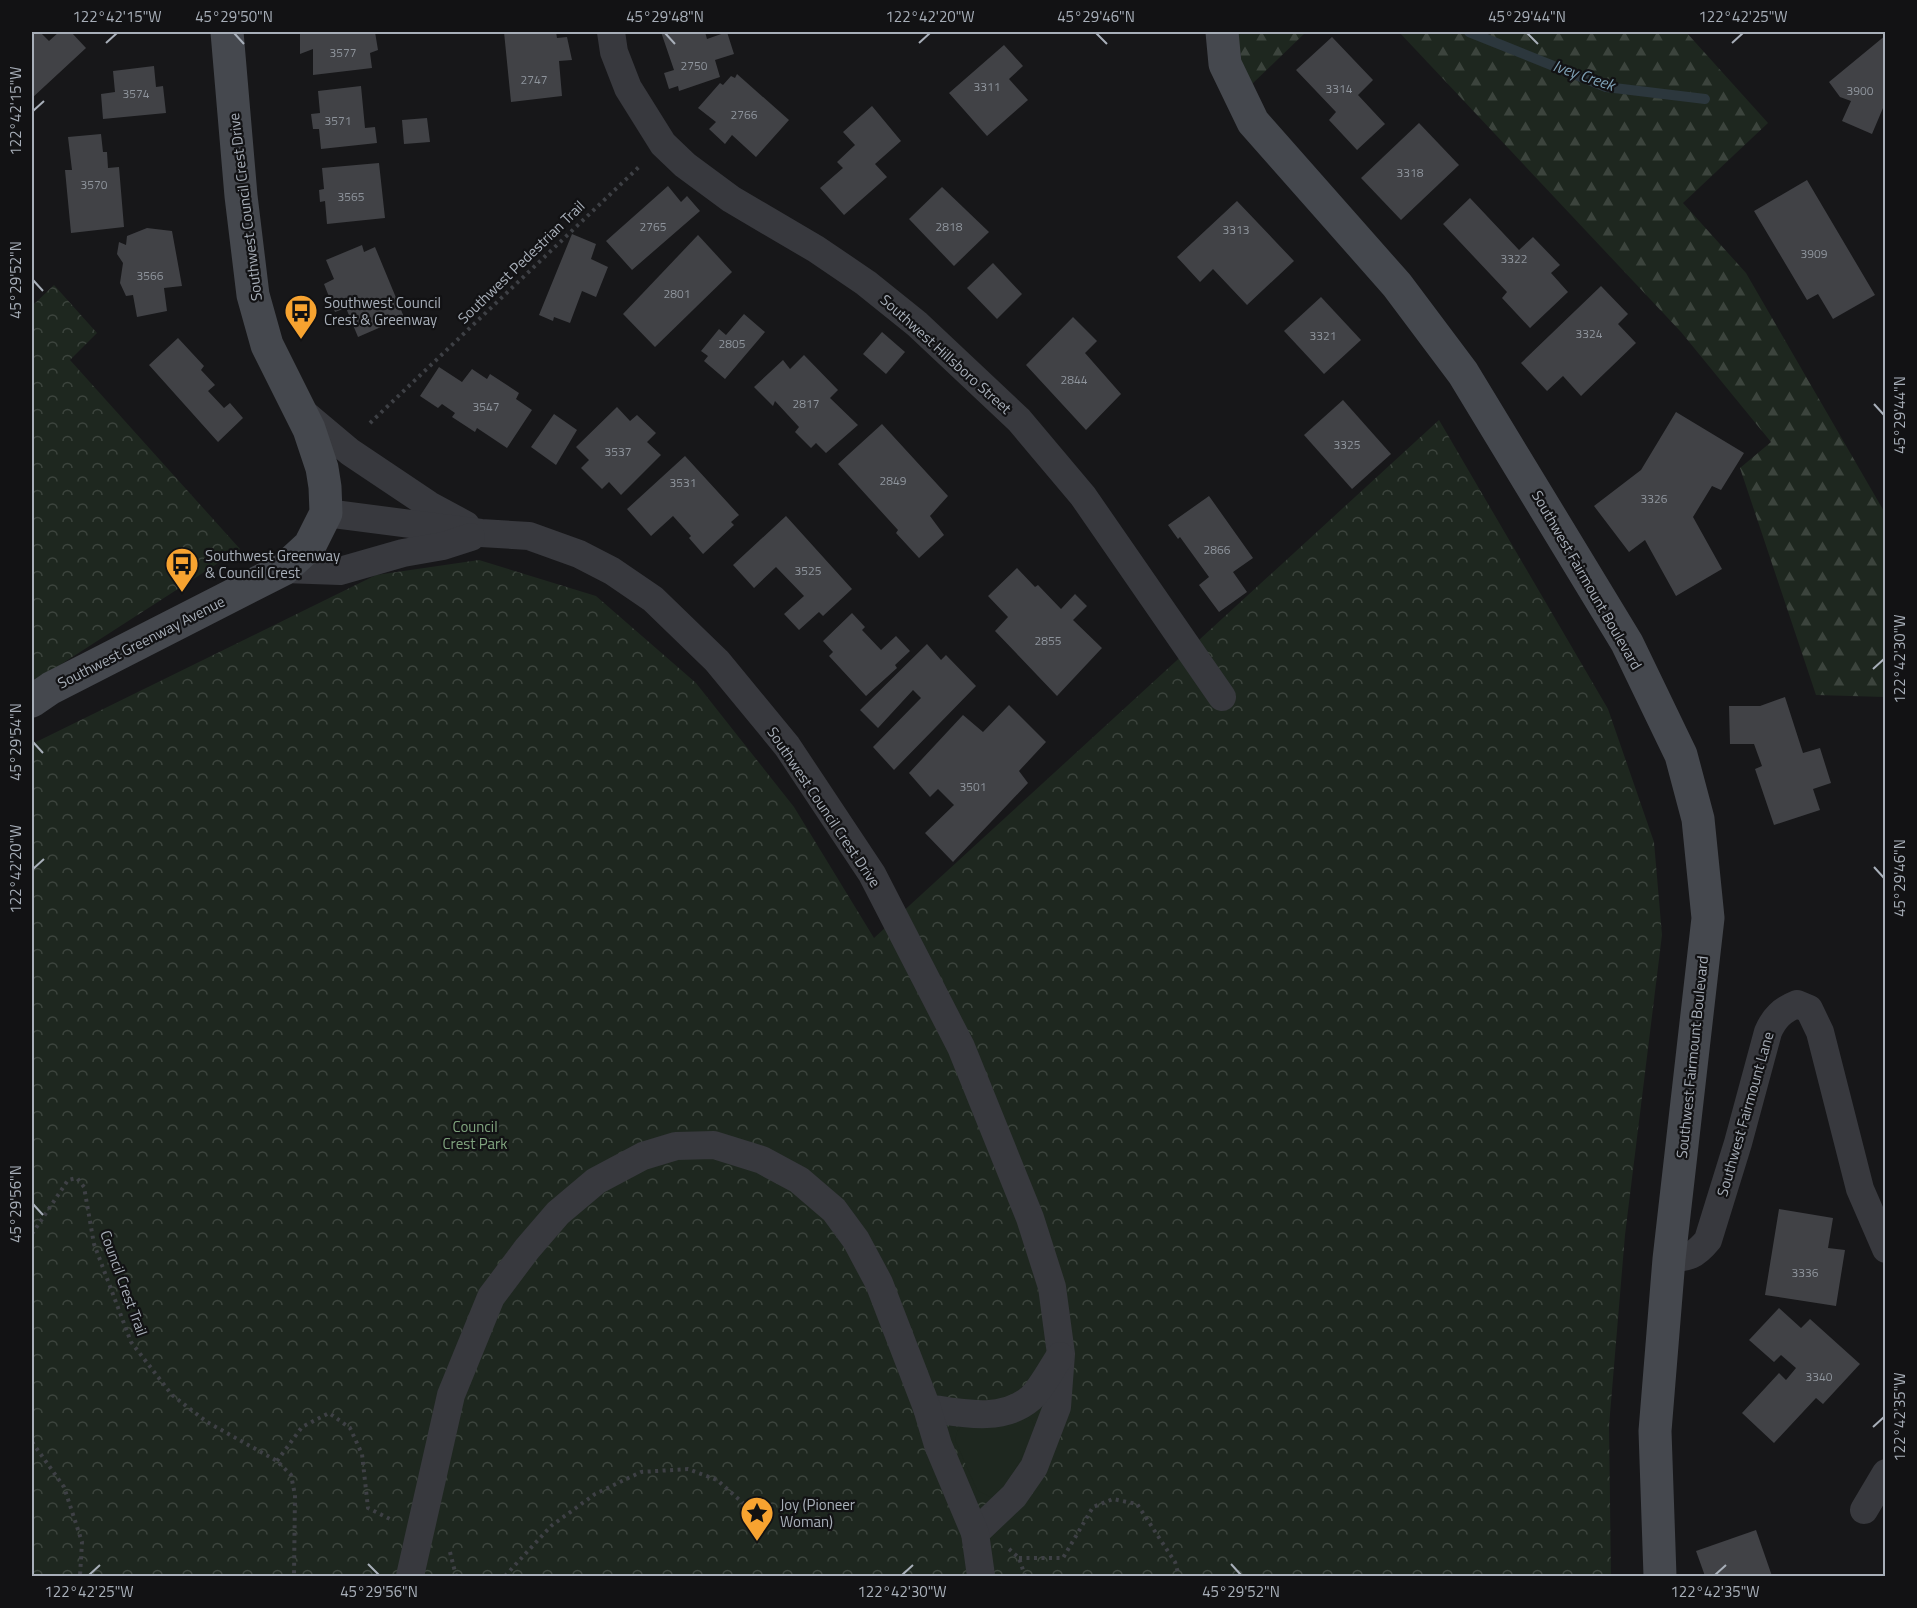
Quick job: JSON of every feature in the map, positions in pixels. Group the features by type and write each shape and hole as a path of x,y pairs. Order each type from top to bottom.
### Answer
{"street":[{"name":"Southwest Council Crest Drive","path":"227,32 241,196 253,295 267,345 309,429 322,468 326,513 481,533 529,536 579,554 612,571 653,599 717,661 786,746 872,874 961,1047 1030,1218 1052,1287 1061,1354 1058,1407 1034,1467 1014,1496 975,1533"},
{"name":"Southwest Hillsboro Street","path":"612,32 614,52 628,88 663,144 685,165 731,199 816,249 866,283 917,324 1019,420 1083,496 1222,698"},
{"name":"Southwest Fairmount Boulevard","path":"1222,32 1225,64 1253,122 1397,285 1463,373 1627,643 1681,755 1698,819 1708,918 1669,1259 1655,1431 1660,1576"},
{"name":"Southwest Council Crest Drive","path":"300,410 350,452 429,505 481,533"},
{"name":"Southwest Greenway Avenue","path":"32,701 51,688 284,569 310,545 326,513"},
{"name":"Southwest Council Crest Drive","path":"284,569 340,571 403,553 443,546 481,533"},
{"name":"Southwest Fairmount Lane","path":"1669,1259 1689,1257 1700,1250 1708,1240 1738,1143 1768,1032 1772,1022 1784,1010 1797,1004 1809,1009 1820,1032 1860,1189 1886,1249"},
{"path":"410,1576 451,1395 491,1297 558,1212 597,1181 643,1156 676,1146 714,1145 762,1160 799,1180 834,1210 856,1240 879,1283 927,1408 938,1445 975,1533 981,1576"},
{"path":"927,1408 989,1415 1016,1408 1032,1397 1061,1354"},
{"path":"1864,1510 1886,1473"}],"path":[{"name":"Southwest Pedestrian Trail","path":"370,423 663,144"},
{"name":"Council Crest Trail","path":"32,1234 68,1180 77,1178 84,1187 94,1244 131,1342 172,1395 207,1422 277,1461 291,1475 295,1495 294,1576"},
{"path":"277,1461 302,1427 329,1413 350,1428 362,1454 368,1508 393,1521"},
{"path":"32,1442 64,1487 82,1542 80,1576"},
{"path":"505,1576 550,1526 595,1494 641,1472 688,1469 717,1480 744,1504 759,1534"},
{"path":"1019,1558 1063,1558 1093,1507 1113,1499 1137,1504 1174,1562 1179,1576"},
{"path":"1006,1547 1019,1558 1025,1576"},
{"path":"449,1549 456,1576"}],"green space":[{"path":"1237,32 1306,32 1250,86 1242,66"},
{"path":"1399,32 1686,32 1768,123 1683,203 1746,273 1885,513 1885,697 1816,695 1740,468 1771,442 1681,332"},
{"path":"54,285 97,333 70,360 240,549 32,683 32,306"},
{"name":"Council Crest Park","path":"1439,420 1608,709 1654,842 1662,935 1625,1235 1609,1426 1611,1576 32,1576 32,745 376,575 479,560 596,596 696,683 794,807 874,938"},
{"path":"1023,1415 1031,1419 1035,1426 1031,1440 1003,1491 997,1497 988,1496 977,1490 955,1440 957,1432 963,1424"}],"building":[{"path":"40,32 49,41 59,32 71,32 86,48 32,98 32,36"},
{"path":"300,32 375,32 378,50 370,53 372,68 313,75 313,49 300,54"},
{"path":"504,32 556,32 557,38 567,37 572,60 559,61 562,96 511,102"},
{"path":"661,32 705,32 707,39 727,32 734,54 715,60 720,77 679,91 678,86 669,89 664,73 674,70"},
{"path":"1886,35 1886,109 1883,108 1872,134 1842,121 1851,101 1840,97 1829,82"},
{"path":"1332,37 1373,80 1358,95 1385,124 1357,150 1329,120 1336,112 1296,70"},
{"path":"1004,45 1023,66 1009,79 1028,100 987,136 949,93"},
{"path":"154,66 156,87 163,86 166,113 103,119 101,94 115,92 113,71"},
{"path":"737,74 789,120 756,157 732,135 725,144 709,129 716,122 698,108 720,83 723,85 731,76 735,78"},
{"path":"361,86 365,128 375,127 377,143 321,149 319,129 313,129 311,114 320,113 318,91"},
{"path":"872,106 901,141 875,164 887,177 844,215 820,188 843,168 837,162 855,145 843,132"},
{"path":"427,118 430,142 404,144 402,120"},
{"path":"1419,123 1459,165 1401,220 1361,178"},
{"path":"101,134 103,152 107,152 108,168 119,167 124,227 71,233 65,170 72,170 68,137"},
{"path":"379,163 385,218 327,224 325,201 320,202 319,190 324,189 322,168"},
{"path":"1807,180 1875,295 1833,319 1818,294 1807,300 1754,211"},
{"path":"668,186 681,202 687,196 700,211 632,270 606,241"},
{"path":"942,187 989,232 954,266 909,219"},
{"path":"1470,198 1519,250 1533,237 1560,265 1551,273 1568,292 1530,328 1502,298 1507,292 1443,224"},
{"path":"1237,201 1294,261 1247,305 1213,269 1200,282 1177,257"},
{"path":"147,228 172,231 182,286 164,288 167,311 137,317 133,295 126,296 120,283 123,263 117,254 119,242 126,245 127,236"},
{"path":"572,234 596,244 591,259 608,267 596,297 582,291 570,323 554,317 553,321 539,315"},
{"path":"698,235 732,272 655,347 623,314"},
{"path":"362,245 364,252 375,247 404,317 358,337 346,308 335,312 324,284 334,279 326,260"},
{"path":"993,263 1022,294 997,319 967,288"},
{"path":"1601,286 1628,314 1618,324 1636,343 1581,396 1563,376 1547,391 1521,363"},
{"path":"1321,297 1361,340 1324,374 1284,331"},
{"path":"744,314 765,332 725,379 704,361 708,356 701,351 719,329 726,335"},
{"path":"1073,317 1097,341 1085,353 1121,394 1086,430 1026,365"},
{"path":"882,332 905,352 886,374 863,354"},
{"path":"178,338 204,366 201,370 215,385 208,391 224,408 230,403 243,418 218,442 149,365"},
{"path":"804,355 838,390 830,398 858,425 826,453 816,443 811,448 795,432 799,427 775,401 773,406 754,387 783,360 790,369"},
{"path":"439,367 462,382 472,369 487,379 490,374 519,393 516,399 532,410 507,448 477,428 475,432 452,417 455,413 442,404 438,408 420,396"},
{"path":"1343,400 1391,454 1352,489 1304,435"},
{"path":"617,407 630,421 637,415 656,433 647,442 661,455 621,495 609,482 602,489 581,468 589,460 576,447"},
{"path":"1676,412 1744,453 1721,490 1712,486 1693,517 1722,569 1676,596 1645,540 1629,552 1594,506 1641,470"},
{"path":"554,414 577,430 556,465 531,447"},
{"path":"882,424 948,496 930,516 944,535 919,558 896,533 898,530 838,464"},
{"path":"685,456 739,515 731,522 734,525 703,554 673,516 651,536 627,509"},
{"path":"1209,496 1253,558 1233,572 1247,592 1219,612 1199,585 1209,577 1180,537 1178,539 1168,525"},
{"path":"786,516 852,589 823,616 819,612 799,630 784,614 804,596 776,567 754,588 733,565"},
{"path":"1017,568 1035,587 1038,585 1061,609 1075,594 1087,606 1073,620 1102,648 1057,696 995,631 1008,617 988,596"},
{"path":"852,613 865,627 862,630 881,650 896,636 910,651 895,665 897,668 866,696 829,656 833,652 823,641"},
{"path":"927,644 941,660 946,655 976,686 894,770 873,747 921,698 913,690 878,728 860,710"},
{"path":"1785,697 1803,753 1820,748 1831,783 1813,789 1820,810 1774,825 1755,769 1762,766 1754,744 1730,744 1729,706 1760,706"},
{"path":"1009,705 1046,742 1019,771 1028,783 953,862 925,833 954,805 938,789 930,797 909,773 963,715 983,732"},
{"path":"1779,1209 1833,1218 1828,1248 1845,1250 1836,1306 1765,1295"},
{"path":"1779,1308 1801,1328 1810,1319 1860,1364 1823,1404 1816,1398 1774,1443 1742,1413 1779,1373 1786,1380 1796,1368 1781,1355 1774,1362 1749,1340"},
{"path":"1756,1530 1772,1576 1705,1576 1696,1551"}],"waterway":[{"name":"Ivey Creek","path":"1469,32 1606,87 1705,99"}],"place":[{"name":"Southwest Council Crest & Greenway","path":"301,340"},
{"name":"Southwest Greenway & Council Crest","path":"182,593"},
{"name":"Joy (Pioneer Woman)","path":"757,1542"}]}
